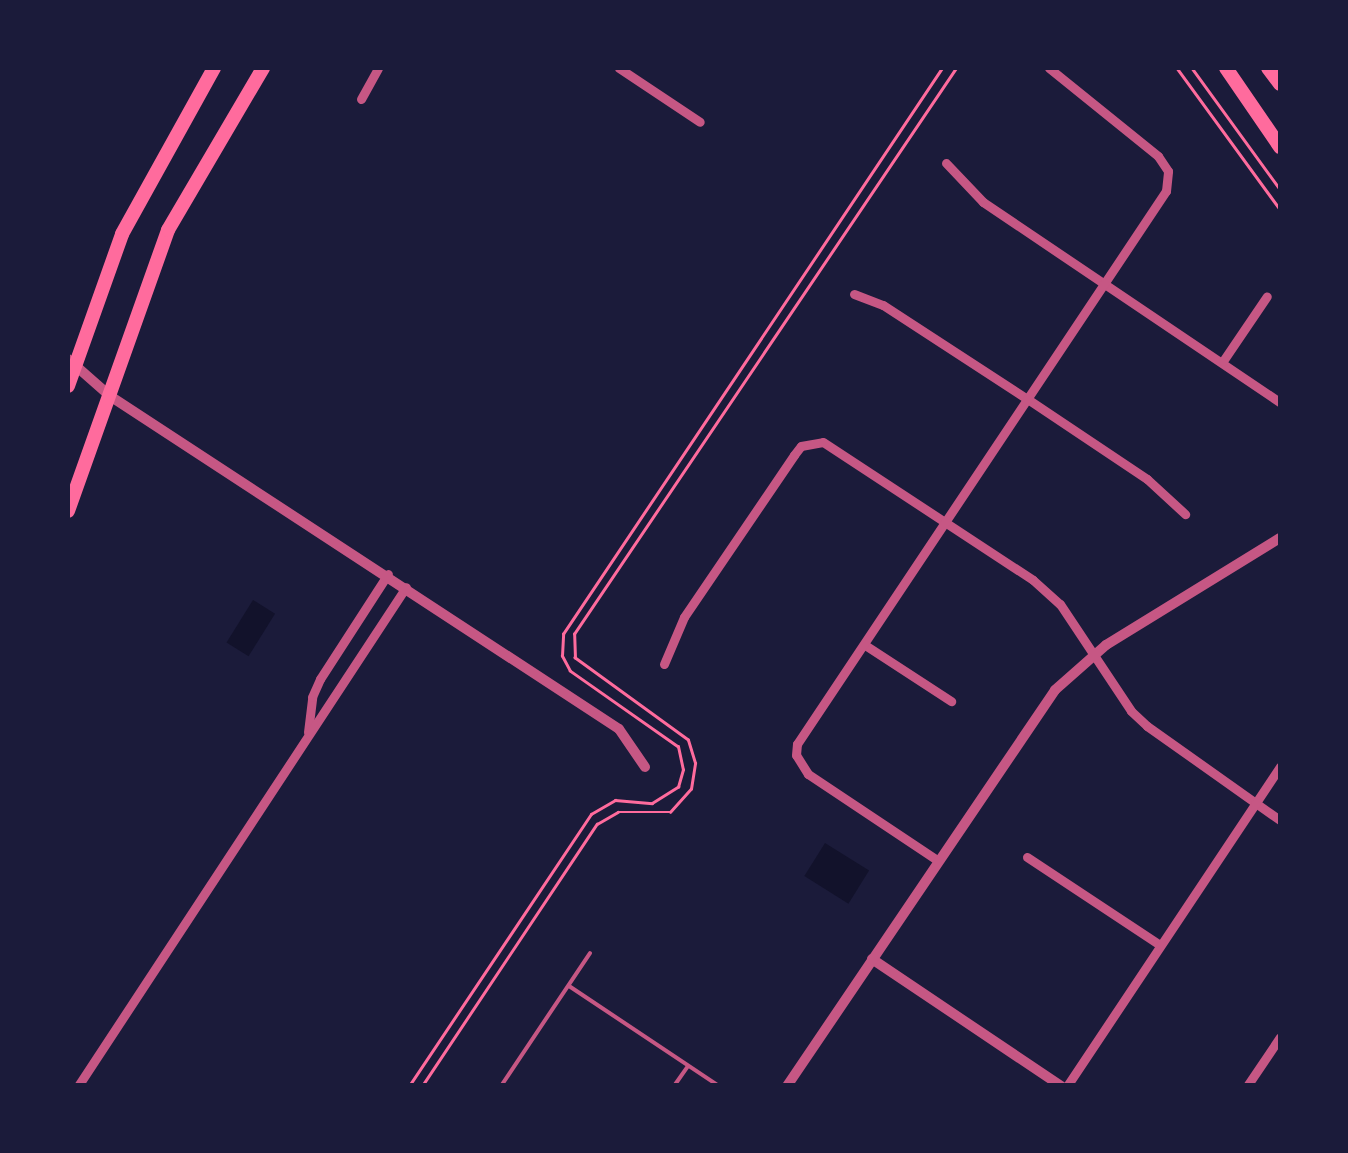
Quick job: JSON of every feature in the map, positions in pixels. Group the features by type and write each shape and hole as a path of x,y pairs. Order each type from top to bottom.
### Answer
{"main road":[{"path":"68,386 71,362 122,234 214,68"},
{"path":"68,510 168,230 263,68"},
{"path":"1226,68 1280,147"},
{"path":"1268,68 1280,84"}],"street":[{"path":"361,99 378,68"},
{"path":"618,68 700,122"},
{"path":"938,860 808,774 796,755 802,734 1166,191 1168,171 1158,156 1049,68"},
{"path":"946,164 983,202 1280,402"},
{"path":"854,294 883,304 1029,400 1147,479 1184,514"},
{"path":"1223,361 1267,296"},
{"path":"71,362 110,396 388,574 619,730 644,766"},
{"path":"664,664 684,618 801,446 823,442 1033,580 1060,604 1093,656 1147,726 1280,820"},
{"path":"787,1086 1055,690 1093,656 1280,538"},
{"path":"306,740 312,697 320,679 388,574"},
{"path":"78,1086 406,587"},
{"path":"865,644 950,701"},
{"path":"872,958 1064,1086 1280,767"},
{"path":"1027,857 1160,945"},
{"path":"1247,1086 1280,1036"}],"lane":[{"path":"501,1086 590,953"},
{"path":"568,986 719,1086"},
{"path":"674,1086 688,1066"}],"path":[{"path":"409,1086 591,814 616,800 652,802 678,787 683,770 678,746 570,671 562,656 563,634 942,68"},
{"path":"422,1086 597,824 618,812 670,812 691,789 696,763 688,740 576,658 574,634 956,68"},
{"path":"1176,68 1280,210"},
{"path":"1192,68 1280,190"}],"shaded area":[{"path":"253,600 275,614 249,656 227,642"},
{"path":"825,843 869,871 848,904 804,876"}]}
